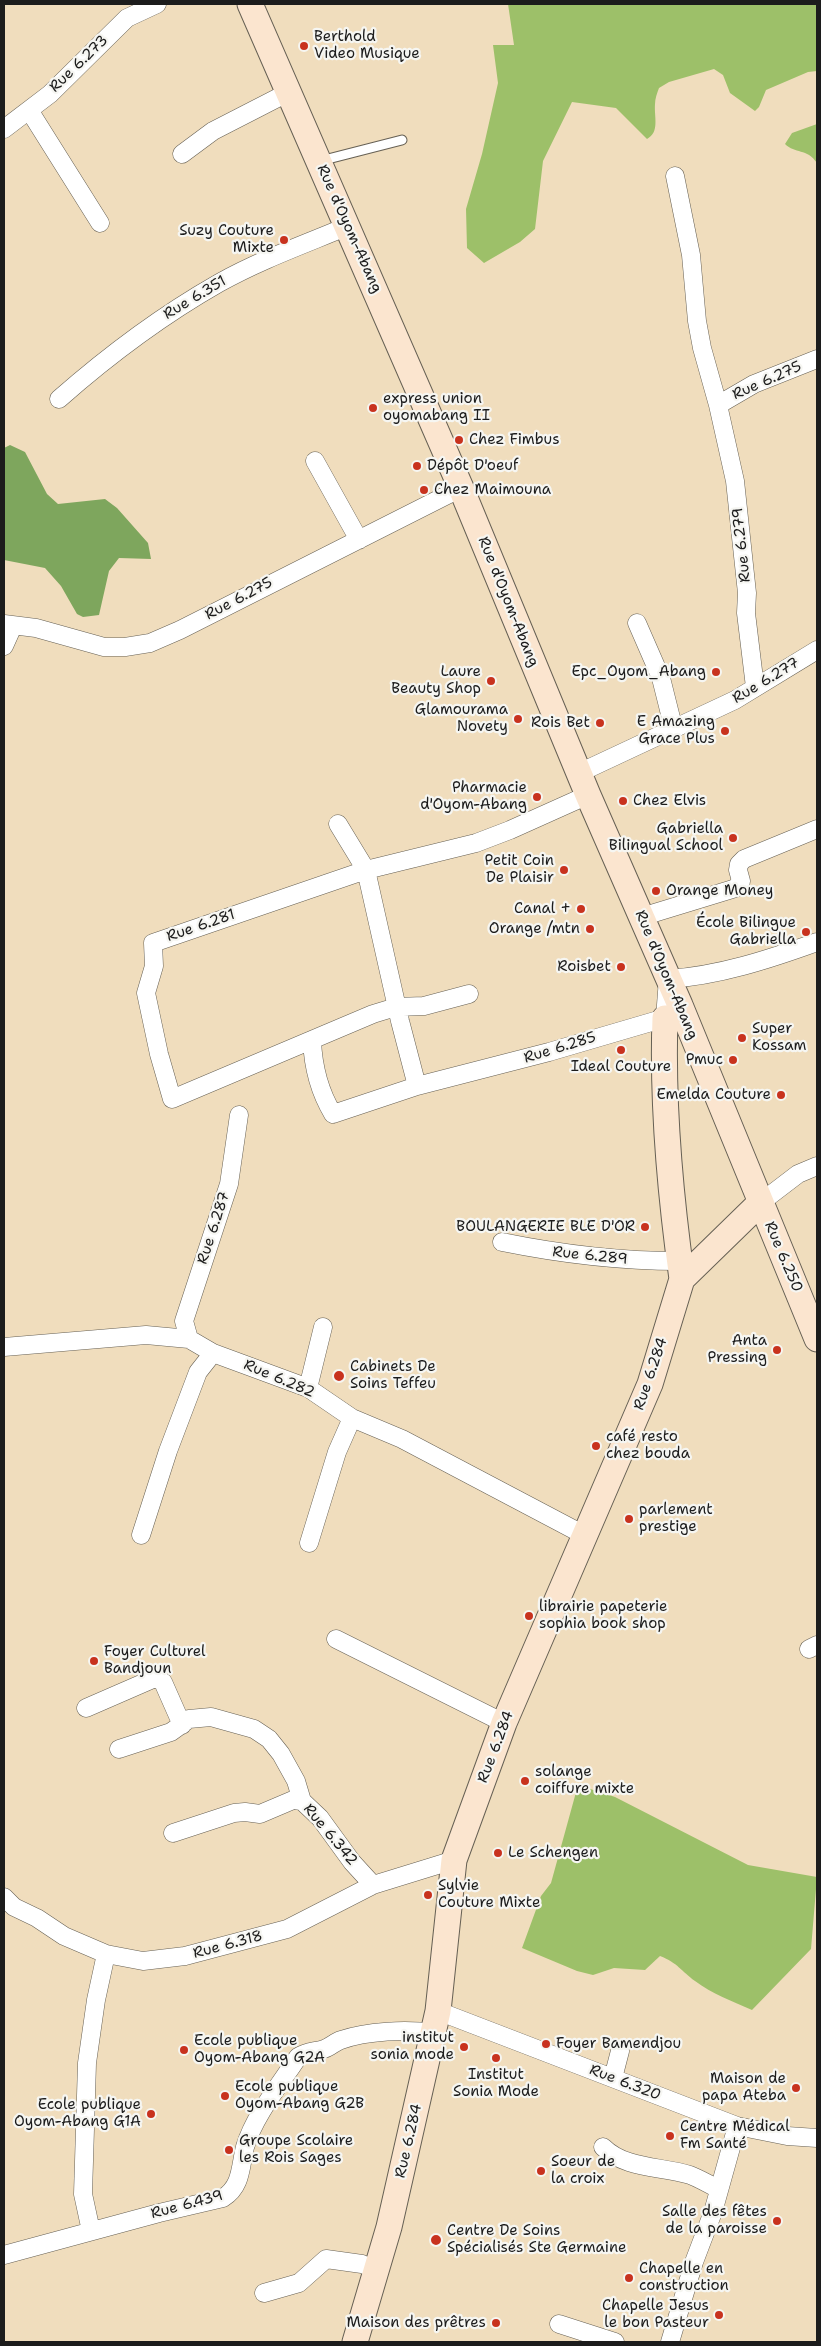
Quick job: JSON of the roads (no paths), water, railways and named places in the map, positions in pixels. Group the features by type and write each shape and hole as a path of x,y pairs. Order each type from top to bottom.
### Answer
{"street":[{"name":"Rue 6.273","path":"4,129 61,83 127,18 157,4"},
{"name":"Rue d'Oyom-Abang","path":"250,4 461,488 583,784 668,979 760,1203"},
{"path":"182,154 213,131 289,92"},
{"path":"29,110 100,223"},
{"name":"Rue 6.279","path":"675,176 691,255 697,321 702,348 718,405 735,481 747,593 746,613 755,687"},
{"name":"Rue 6.351","path":"59,399 118,349 147,328 220,282 270,258 348,226"},
{"name":"Rue 6.275","path":"718,405 754,384 817,359"},
{"path":"315,461 359,540"},
{"name":"Rue 6.275","path":"8,625 36,628 104,647 126,647 150,643 461,488"},
{"path":"637,623 661,678 674,730"},
{"path":"4,646 8,625"},
{"name":"Rue 6.277","path":"583,784 674,730 735,700 817,650"},
{"name":"Rue 6.281","path":"469,994 424,1006 396,1006 359,1019 172,1099 159,1054 146,993 154,966 153,943 366,870 476,843 510,830 583,784"},
{"path":"338,824 366,870 396,1006 417,1086"},
{"path":"641,917 736,888 741,881 738,870 739,864 744,859 817,829"},
{"path":"680,1270 670,1188 663,1062 668,979 688,978 739,966 817,942"},
{"name":"Rue 6.285","path":"312,1040 313,1063 326,1102 333,1114 417,1086 514,1062 665,1018"},
{"name":"Rue 6.287","path":"189,1339 184,1321 229,1184 239,1115"},
{"path":"760,1203 798,1174 817,1166"},
{"name":"Rue 6.284","path":"355,2342 389,2227 436,2022 454,1860 504,1723 650,1384 680,1270 760,1203"},
{"name":"Rue 6.250","path":"760,1203 817,1339"},
{"name":"Rue 6.289","path":"502,1242 584,1256 631,1260 680,1270"},
{"path":"308,1388 323,1328"},
{"name":"Rue 6.282","path":"4,1347 146,1335 189,1339 213,1353 308,1388 352,1418 402,1439 586,1536"},
{"path":"141,1535 168,1451 198,1372 213,1353"},
{"path":"309,1544 337,1452 352,1418"},
{"path":"336,1639 504,1723"},
{"path":"86,1708 154,1678 163,1682 182,1725"},
{"name":"Rue 6.342","path":"119,1749 171,1732 189,1719 211,1717 254,1729 269,1739 281,1754 296,1781 302,1801 320,1818 352,1862 373,1885"},
{"path":"172,1833 234,1813 260,1814 293,1800 302,1801"},
{"name":"Rue 6.318","path":"7,1904 37,1918 64,1936 106,1954 143,1961 185,1956 287,1929 373,1885 454,1860"},
{"path":"91,2231 83,2194 87,2063 96,2000 106,1954"},
{"name":"Rue 6.320","path":"436,2022 613,2078 737,2126 787,2136 817,2138"},
{"name":"Rue 6.439","path":"4,2255 223,2198 232,2192 238,2183 251,2132 298,2057 305,2052 324,2049 342,2040 407,2030 436,2022"},
{"path":"613,2078 620,2051"},
{"path":"670,2342 694,2262 713,2212 718,2188 737,2126"},
{"path":"603,2147 625,2162 690,2176 718,2188"},
{"path":"264,2293 299,2283 326,2259 362,2264 377,2270"},
{"path":"559,2324 615,2342"}],"lane":[{"path":"319,161 402,140"}],"place":[{"name":"Berthold Video Musique","path":"304,46"},
{"name":"Suzy Couture Mixte","path":"284,240"},
{"name":"express union oyomabang II","path":"373,408"},
{"name":"Chez Fimbus","path":"459,440"},
{"name":"Dépôt D'oeuf","path":"417,466"},
{"name":"Chez Maimouna","path":"424,490"},
{"name":"Epc_Oyom_Abang","path":"716,672"},
{"name":"Laure Beauty Shop","path":"491,681"},
{"name":"Glamourama Novety","path":"518,719"},
{"name":"Rois Bet","path":"600,723"},
{"name":"E Amazing Grace Plus","path":"725,731"},
{"name":"Pharmacie d'Oyom-Abang","path":"537,797"},
{"name":"Chez Elvis","path":"623,801"},
{"name":"Gabriella Bilingual School","path":"733,838"},
{"name":"Petit Coin De Plaisir","path":"564,870"},
{"name":"Orange Money","path":"656,891"},
{"name":"Canal +","path":"581,909"},
{"name":"Orange /mtn","path":"590,929"},
{"name":"École Bilingue Gabriella","path":"806,932"},
{"name":"Roisbet","path":"621,967"},
{"name":"Super Kossam","path":"742,1038"},
{"name":"Ideal Couture","path":"621,1050"},
{"name":"Pmuc","path":"733,1060"},
{"name":"Emelda Couture","path":"781,1095"},
{"name":"BOULANGERIE BLE D'OR","path":"645,1227"},
{"name":"Anta Pressing","path":"777,1350"},
{"name":"Cabinets De Soins Teffeu","path":"339,1376"},
{"name":"café resto chez bouda","path":"596,1446"},
{"name":"parlement prestige","path":"629,1519"},
{"name":"librairie papeterie sophia book shop","path":"529,1616"},
{"name":"Foyer Culturel Bandjoun","path":"94,1661"},
{"name":"solange coiffure mixte","path":"525,1781"},
{"name":"Le Schengen","path":"498,1853"},
{"name":"Sylvie Couture Mixte","path":"428,1895"},
{"name":"Foyer Bamendjou","path":"546,2044"},
{"name":"institut sonia mode","path":"464,2047"},
{"name":"Ecole publique Oyom-Abang G2A","path":"184,2050"},
{"name":"Institut Sonia Mode","path":"496,2058"},
{"name":"Maison de papa Ateba","path":"796,2088"},
{"name":"Ecole publique Oyom-Abang G2B","path":"225,2096"},
{"name":"Ecole publique Oyom-Abang G1A","path":"151,2114"},
{"name":"Centre Médical Fm Santé","path":"670,2136"},
{"name":"Groupe Scolaire les Rois Sages","path":"229,2150"},
{"name":"Soeur de la croix","path":"541,2171"},
{"name":"Salle des fêtes de la paroisse","path":"777,2221"},
{"name":"Centre De Soins Spécialisés Ste Germaine","path":"436,2240"},
{"name":"Chapelle en construction","path":"629,2278"},
{"name":"Chapelle Jesus le bon Pasteur","path":"719,2315"},
{"name":"Maison des prêtres","path":"496,2323"}]}
